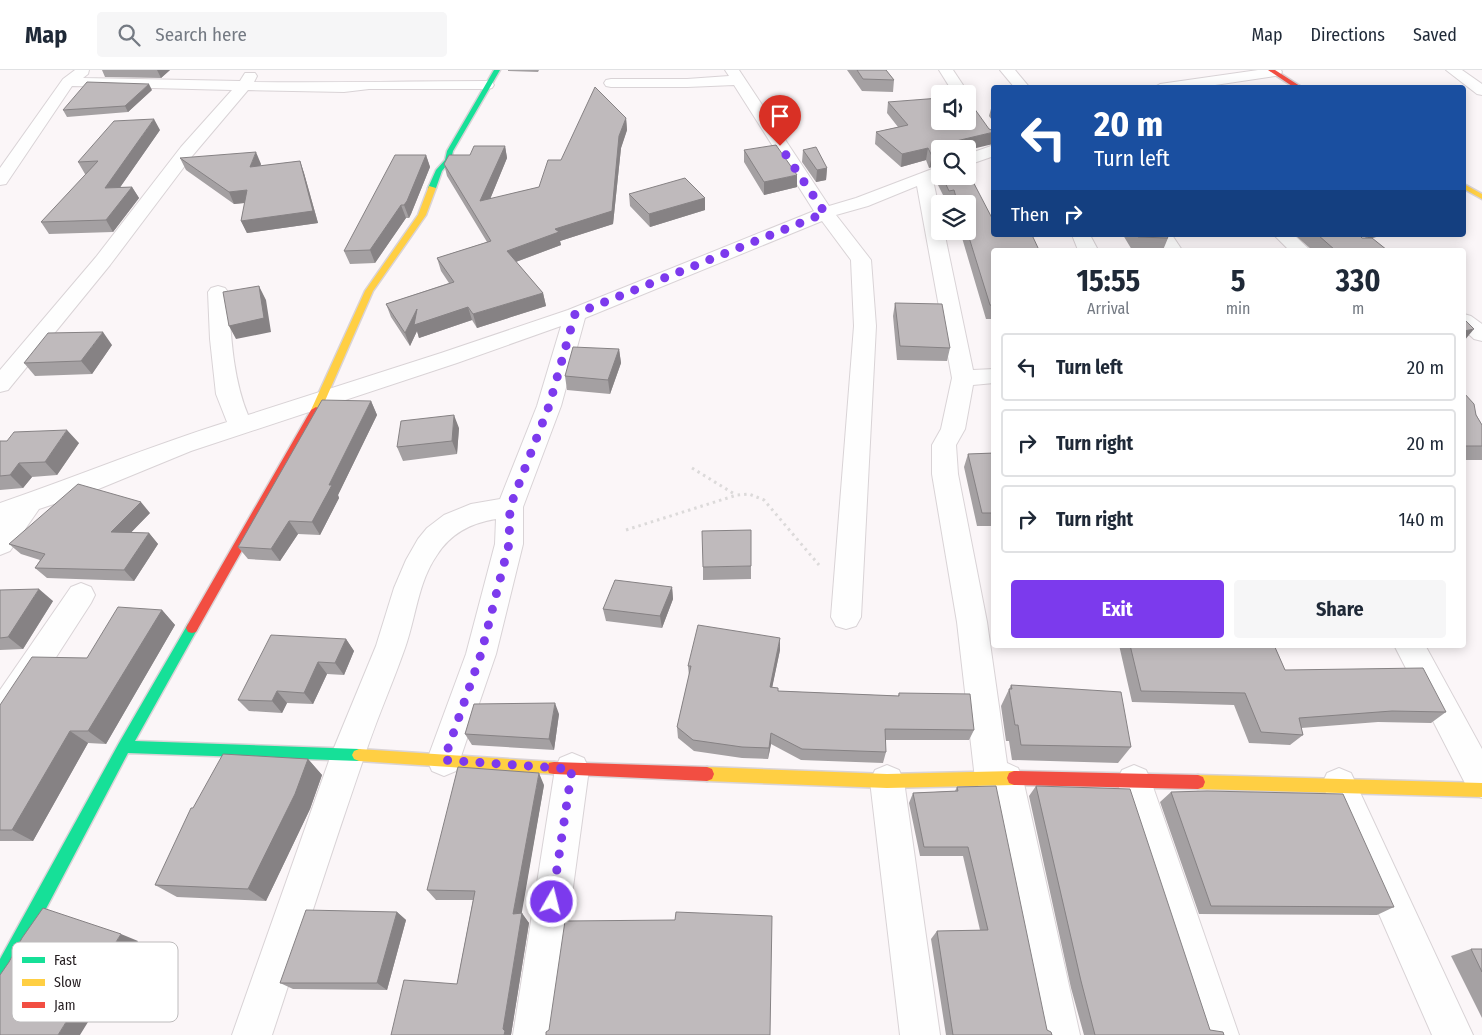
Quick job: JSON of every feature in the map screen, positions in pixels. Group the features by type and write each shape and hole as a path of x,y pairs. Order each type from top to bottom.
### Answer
{"street":[{"path":"0,180 68,82 84,70"},
{"path":"0,386 103,262 187,151 244,86 254,70"},
{"path":"19,942 124,748 322,399 369,291 422,215 439,170 448,160 450,151 497,70"},
{"path":"946,70 956,85"},
{"path":"1007,70 1020,85"},
{"path":"1453,70 1482,91"},
{"path":"1174,85 1273,71 1295,85"},
{"path":"610,83 687,83 734,75 825,213 861,260 865,326 846,607"},
{"path":"68,82 344,88 369,85 488,85"},
{"path":"976,157 991,151"},
{"path":"0,514 87,483 182,445 449,358 575,314 825,213 862,202 931,174"},
{"path":"934,185 963,378 953,429 944,445 945,474 999,778 1060,1035"},
{"path":"1466,187 1482,197"},
{"path":"1164,237 1171,248"},
{"path":"1285,237 1298,248"},
{"path":"218,292 221,339 228,394 241,427"},
{"path":"444,760 483,644 509,544 510,507 549,406 575,314"},
{"path":"1466,322 1482,334"},
{"path":"963,378 991,376"},
{"path":"0,544 30,503"},
{"path":"252,1035 348,754 390,646 401,612 404,594 422,555 437,535 456,520 470,513 510,507"},
{"path":"0,717 81,595"},
{"path":"1411,648 1482,782"},
{"path":"124,748 348,754 572,769 887,781 922,778 999,778 1339,784 1482,790"},
{"path":"533,1035 572,769"},
{"path":"887,781 920,1035"},
{"path":"1134,781 1219,1035"},
{"path":"1339,784 1453,1035"},
{"path":"0,973 12,955"}],"path":[{"path":"692,468 737,495"},
{"path":"626,530 737,495 750,494 764,500 846,607"}],"building":[{"path":"857,70 886,70 894,80 863,79"},
{"path":"87,82 149,84 125,106 63,110"},
{"path":"595,87 626,118 619,136 612,211 555,229 559,232 507,251 543,293 473,314 468,307 414,325 417,309 405,333 386,304 454,282 437,258 491,241 444,164 449,155 470,155 474,146 505,146 480,201 539,187 548,160 561,160"},
{"path":"931,99 931,130 976,130 976,111 991,130 991,133 960,140 931,140 931,154 928,148 902,154 876,132 908,125 888,102"},
{"path":"154,119 105,188 132,187 106,220 41,222 98,161 78,162 114,121"},
{"path":"776,145 797,175 764,182 744,150"},
{"path":"816,147 827,168 817,170 803,150"},
{"path":"256,152 250,167 300,161 313,211 241,221 247,190 229,192 180,158"},
{"path":"395,155 426,155 407,201 404,205 401,205 370,250 344,251"},
{"path":"685,178 705,198 649,214 629,194"},
{"path":"946,185 975,185 991,216 991,237 1033,237 1038,248 991,248 991,305 970,240 976,240 976,195 955,195 954,190 949,191"},
{"path":"1320,237 1372,238 1384,248 1333,248"},
{"path":"259,286 264,318 229,326 223,292"},
{"path":"895,303 942,304 950,348 900,346"},
{"path":"1466,321 1474,329 1466,331"},
{"path":"103,332 81,361 24,363 48,333"},
{"path":"573,347 619,349 608,380 565,376"},
{"path":"1466,395 1474,404 1476,415 1482,425 1482,446 1466,446"},
{"path":"322,400 371,401 329,485 332,485 312,522 289,521 271,549 238,547"},
{"path":"454,415 452,441 397,447 401,421"},
{"path":"67,430 45,462 19,463 10,475 0,476 0,441 7,441 14,432"},
{"path":"991,453 991,513 982,513 968,454"},
{"path":"78,484 141,502 111,532 149,533 124,570 35,568 45,554 9,544"},
{"path":"751,530 751,566 703,567 702,531"},
{"path":"615,580 672,587 660,616 603,609"},
{"path":"39,589 8,637 0,638 0,590"},
{"path":"118,607 162,610 88,731 70,731 12,830 0,830 0,705 32,657 87,658"},
{"path":"698,625 780,638 770,687 778,688 778,691 899,696 899,693 970,694 974,730 885,729 886,752 802,749 771,733 769,748 742,747 693,740 677,727 691,666 688,666"},
{"path":"271,635 346,639 335,663 318,662 304,693 277,691 272,701 238,700"},
{"path":"1131,648 1275,648 1285,670 1423,668 1446,712 1392,711 1299,718 1303,735 1261,732 1245,693 1141,691"},
{"path":"1011,685 1121,692 1131,747 1021,745 1018,725 1015,725 1009,689 1012,689"},
{"path":"555,703 549,739 465,734 474,704"},
{"path":"223,754 308,759 295,794 248,889 155,885 191,808 193,808"},
{"path":"458,767 539,773 513,914 522,913 503,1029 505,1031 504,1035 391,1035 404,980 457,984 475,891 427,890"},
{"path":"996,786 1047,1030 1052,1035 953,1035 937,931 988,930 968,847 924,847 913,793 958,791 957,787"},
{"path":"1036,786 1130,789 1210,1030 1223,1032 1224,1035 1095,1035"},
{"path":"1171,792 1343,794 1394,907 1211,906"},
{"path":"43,908 121,934 116,942 20,942"},
{"path":"306,910 397,912 377,983 280,983"},
{"path":"676,912 772,916 770,1035 546,1035 546,1032 549,1030 565,921 675,920"},
{"path":"1471,949 1482,949 1482,972"},
{"path":"12,956 12,1022 66,1022 58,1035 0,1035 0,975"}],"traffic: fast":[{"path":"432,188 439,170 448,160 450,151 497,70"},
{"path":"19,942 124,747 192,628"},
{"path":"124,747 359,755"},
{"path":"0,973 12,955"}],"traffic: slow":[{"path":"1466,187 1482,197"},
{"path":"316,410 369,291 422,215 432,188"},
{"path":"359,755 554,768"},
{"path":"707,774 887,781 1014,778"},
{"path":"1198,782 1482,790"}],"traffic: jam":[{"path":"1271,70 1295,85"},
{"path":"192,628 316,410"},
{"path":"554,768 707,774"},
{"path":"1014,778 1198,782"}],"route":[{"path":"552,902 572,769 444,760 481,654 509,544 510,507 549,406 575,314 825,213 780,146"}]}
